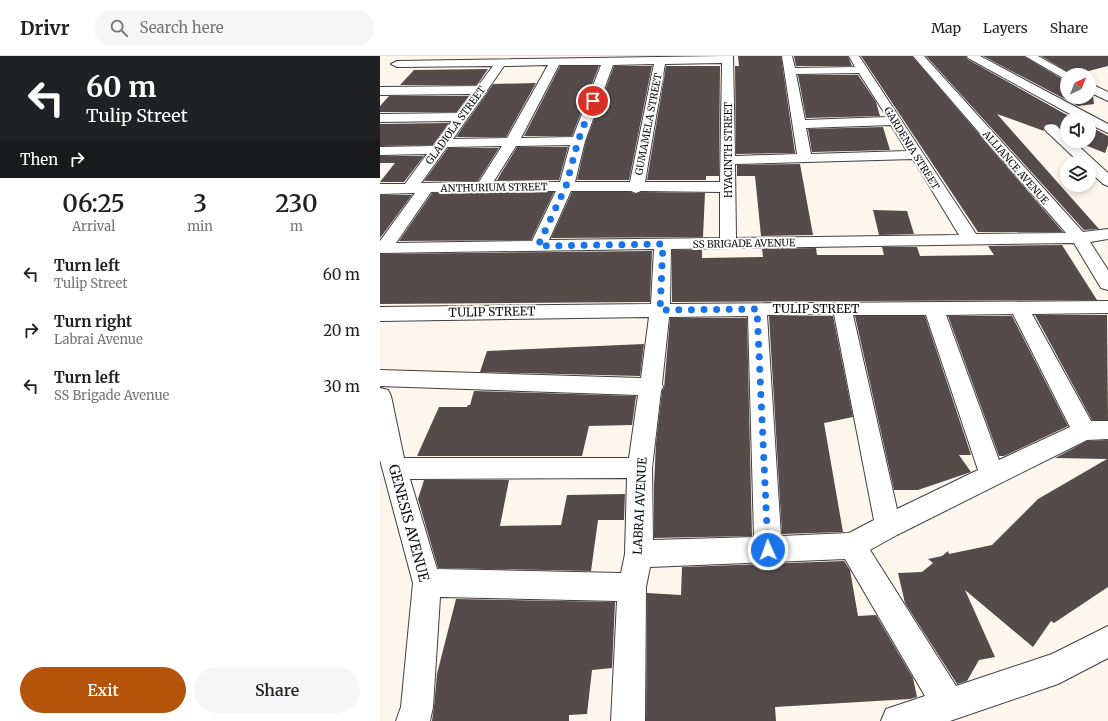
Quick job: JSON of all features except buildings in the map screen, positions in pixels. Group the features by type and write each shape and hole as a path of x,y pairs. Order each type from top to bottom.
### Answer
{"street":[{"path":"388,73 395,59 405,56"},
{"path":"786,56 805,159"},
{"name":"GARDENIA STREET","path":"854,56 971,240"},
{"name":"ALLIANCE AVENUE","path":"918,56 1079,238 1108,284"},
{"path":"972,56 1076,112"},
{"path":"1030,56 1060,72"},
{"path":"395,59 501,63 608,62 642,59 660,61 728,58"},
{"name":"HYACINTH STREET","path":"728,58 728,243"},
{"name":"GUMAMELA STREET","path":"636,188 660,61"},
{"path":"484,186 512,142 555,62"},
{"path":"538,246 566,186 578,141 608,62"},
{"name":"GLADIOLA STREET","path":"382,248 418,188 440,146 501,63"},
{"path":"789,71 863,70"},
{"path":"380,91 480,90"},
{"path":"1096,91 1108,97"},
{"path":"380,118 461,117"},
{"path":"799,124 895,121"},
{"path":"1096,123 1108,129"},
{"path":"1050,128 1108,181"},
{"path":"380,151 512,142 578,141"},
{"path":"728,160 917,155"},
{"name":"ANTHURIUM STREET","path":"380,189 484,186 728,188"},
{"name":"SS BRIGADE AVENUE","path":"382,248 1079,238 1108,234"},
{"name":"LABRAI AVENUE","path":"628,721 632,587 639,554 640,468 652,387 660,310 663,244"},
{"path":"842,308 888,526"},
{"name":"TULIP STREET","path":"380,314 842,308 1108,308"},
{"path":"639,554 852,546 888,526 992,475 1096,431 1019,308"},
{"path":"757,309 768,550"},
{"path":"934,309 992,475"},
{"path":"380,378 652,387"},
{"name":"GENESIS AVENUE","path":"380,396 394,469 427,583 417,706 413,721"},
{"path":"394,469 640,468"},
{"path":"852,546 949,704"},
{"path":"427,583 632,587"},
{"path":"898,721 1058,668 1108,641"}],"route":[{"path":"593,101 578,141 566,186 538,246 663,244 660,310 757,309 768,550"}]}
